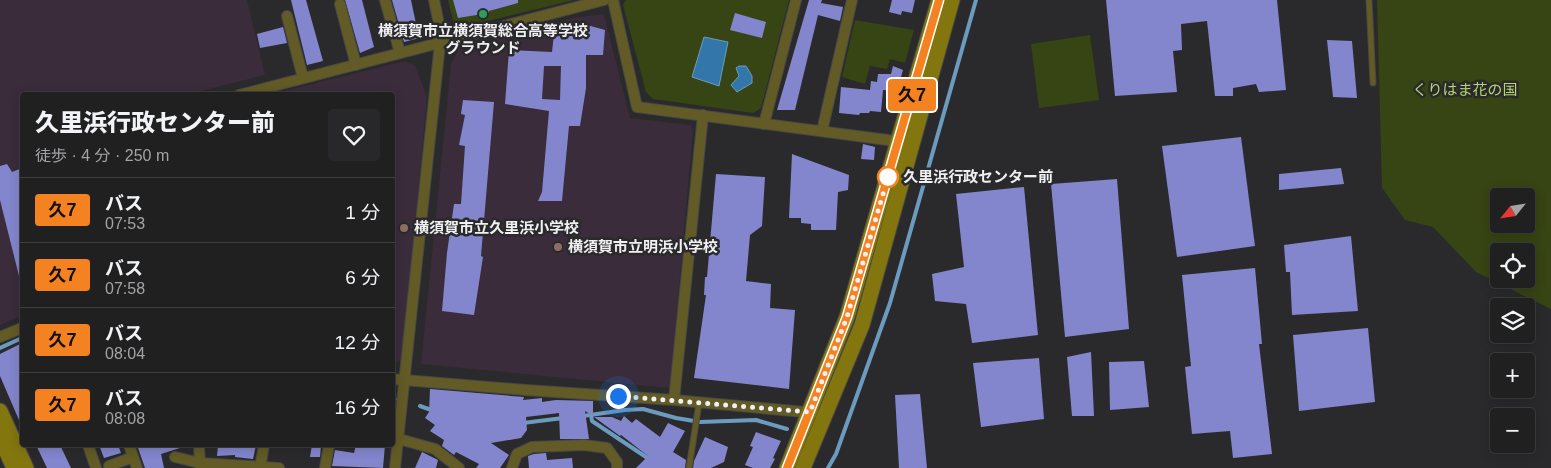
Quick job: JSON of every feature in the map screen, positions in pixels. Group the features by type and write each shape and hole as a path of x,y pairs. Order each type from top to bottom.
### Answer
{"street":[{"path":"385,0 400,53"},
{"path":"395,468 406,380 441,34 434,0"},
{"path":"250,92 604,0"},
{"path":"613,0 637,107 905,142"},
{"path":"764,124 796,0"},
{"path":"822,131 852,0"},
{"path":"803,468 862,325 939,0"},
{"path":"787,468 847,317 952,0"},
{"path":"340,4 356,65"},
{"path":"286,16 303,78"},
{"path":"674,400 703,116"},
{"path":"0,337 20,329"},
{"path":"395,379 826,413"},
{"path":"0,412 26,468"},
{"path":"0,437 14,468"},
{"path":"399,439 435,449 459,468"},
{"path":"512,468 517,454 532,447 584,445 608,448 617,462 618,468"},
{"path":"89,447 96,468"},
{"path":"130,447 137,468"},
{"path":"199,447 200,465"},
{"path":"260,467 264,447"},
{"path":"325,468 329,447"},
{"path":"109,466 133,457"},
{"path":"175,457 200,465 279,468"}],"lane":[{"path":"1369,0 1373,83"},
{"path":"689,468 699,403"}],"shaded area":[{"path":"0,0 247,0 265,75 198,92 20,92 20,316 0,325"},
{"name":"横須賀市立明浜小学校","path":"604,15 630,118 691,125 693,130 670,388 421,364 451,64 459,49 573,18"},
{"name":"横須賀市立久里浜小学校","path":"405,61 415,66 427,97 403,358 397,362 395,362 395,92 280,92"}],"green space":[{"name":"横須賀市立横須賀総合高等学校 グラウンド","path":"448,0 574,0 455,29"},
{"path":"626,0 789,0 761,108 753,113 653,99 646,92 623,5"},
{"name":"くりはま花の国","path":"1377,0 1551,0 1551,309 1535,301 1535,298 1529,298 1508,288 1535,288 1535,243 1490,243 1490,279 1476,272 1433,227 1405,220 1382,188"},
{"path":"855,20 914,30 905,63 890,59 887,69 870,66 865,84 842,77"},
{"path":"1090,35 1099,100 1039,108 1031,44"}],"water":[{"path":"704,37 728,42 719,86 692,77"},
{"path":"746,66 752,76 752,83 737,92 731,85 739,76 736,68"}],"building":[{"path":"291,0 306,0 323,61 307,65"},
{"path":"345,0 362,0 374,47 360,53"},
{"path":"392,0 411,0 419,38 404,42"},
{"path":"453,0 518,0 518,3 489,11 489,13 458,18"},
{"path":"809,0 822,0 821,3 843,7 840,21 818,15 795,110 777,110"},
{"path":"892,0 915,0 912,13 902,11 901,15 889,12"},
{"path":"1106,0 1277,0 1286,90 1259,92 1256,84 1233,88 1233,96 1215,96 1207,21 1181,24 1182,50 1173,51 1177,92 1115,96"},
{"path":"735,13 766,22 762,38 730,30"},
{"path":"587,25 605,30 603,55 586,55 586,88 580,126 569,126 562,201 538,201 542,192 549,111 505,104 509,50 552,52 554,34 567,35 567,28 586,29","holes":["544,66 561,66 560,100 542,99"]},
{"path":"283,27 287,43 260,48 257,34"},
{"path":"1327,40 1352,41 1357,98 1333,97"},
{"path":"893,66 903,70 897,91 883,90 881,112 870,111 869,113 860,113 859,115 839,113 841,87 870,90 871,81 877,82 878,74 891,74"},
{"path":"463,100 494,102 481,256 483,257 474,315 442,311 454,204 461,204 465,146 459,145 465,115 461,114"},
{"path":"1241,137 1255,246 1177,257 1162,146"},
{"path":"863,144 875,147 874,160 861,159"},
{"path":"792,154 849,175 848,190 838,192 836,230 811,230 811,224 801,223 801,218 789,218"},
{"path":"7,164 12,172 20,169 19,276 0,200 0,166"},
{"path":"1341,168 1344,184 1279,190 1279,174"},
{"path":"716,174 765,177 762,226 750,235 746,281 771,284 770,308 795,310 789,389 694,378 706,295 704,295 705,277 707,277"},
{"path":"1117,179 1129,329 1065,337 1051,184"},
{"path":"1024,187 1038,335 972,343 966,304 935,301 932,274 964,267 956,194"},
{"path":"1351,236 1358,311 1292,315 1290,272 1286,272 1284,245"},
{"path":"1255,268 1262,344 1259,344 1272,454 1233,458 1230,431 1192,434 1185,367 1191,366 1182,275"},
{"path":"1368,328 1375,402 1299,411 1293,335"},
{"path":"20,344 20,422 0,376 0,354"},
{"path":"1091,352 1094,416 1072,416 1067,357"},
{"path":"1039,358 1044,419 981,427 973,363"},
{"path":"1144,361 1149,407 1110,410 1109,362"},
{"path":"430,389 524,397 523,400 542,398 542,402 556,400 593,401 593,416 585,411 589,439 560,439 559,413 526,417 527,430 521,438 491,443 509,455 500,468 476,468 479,464 456,452 454,455 442,446 444,440 430,431 435,425 425,418 429,412"},
{"path":"920,394 927,468 899,468 895,395"},
{"path":"624,416 632,423 636,419 660,437 668,423 685,431 673,452 686,460 685,468 636,468 648,456 594,417 612,417 621,421"},
{"path":"756,432 781,441 770,468 753,468 745,465 753,447 750,446"},
{"path":"705,437 728,447 724,462 711,468 693,468 694,461"},
{"path":"37,447 61,447 71,468 47,468"},
{"path":"100,447 119,447 121,453 104,458"},
{"path":"138,447 183,447 161,454 164,468 145,468"},
{"path":"218,447 256,447 253,459 235,457 235,455 217,456"},
{"path":"312,447 321,447 320,457 310,457"},
{"path":"356,447 385,447 383,468 332,466 335,450 354,453"},
{"path":"422,452 438,460 436,468 415,468"},
{"path":"546,453 547,460 572,458 573,468 529,468 528,456"}],"waterway":[{"path":"828,468 836,454 890,303 976,0"},
{"path":"0,348 20,339"},
{"path":"420,406 434,411"},
{"path":"583,416 643,409 700,422 756,420 787,429"},
{"path":"591,415 592,421 649,459"},
{"path":"523,423 563,418"}],"bus line":[{"name":"久7","path":"787,468 847,317 939,0"}],"place":[{"name":"横須賀市立横須賀総合高等学校 グラウンド","path":"483,14"},
{"name":"久里浜行政センター前","path":"888,177"},
{"name":"横須賀市立久里浜小学校","path":"404,228"},
{"name":"横須賀市立明浜小学校","path":"558,247"}],"route":[{"path":"618,396 810,412 847,317 888,177"}]}
